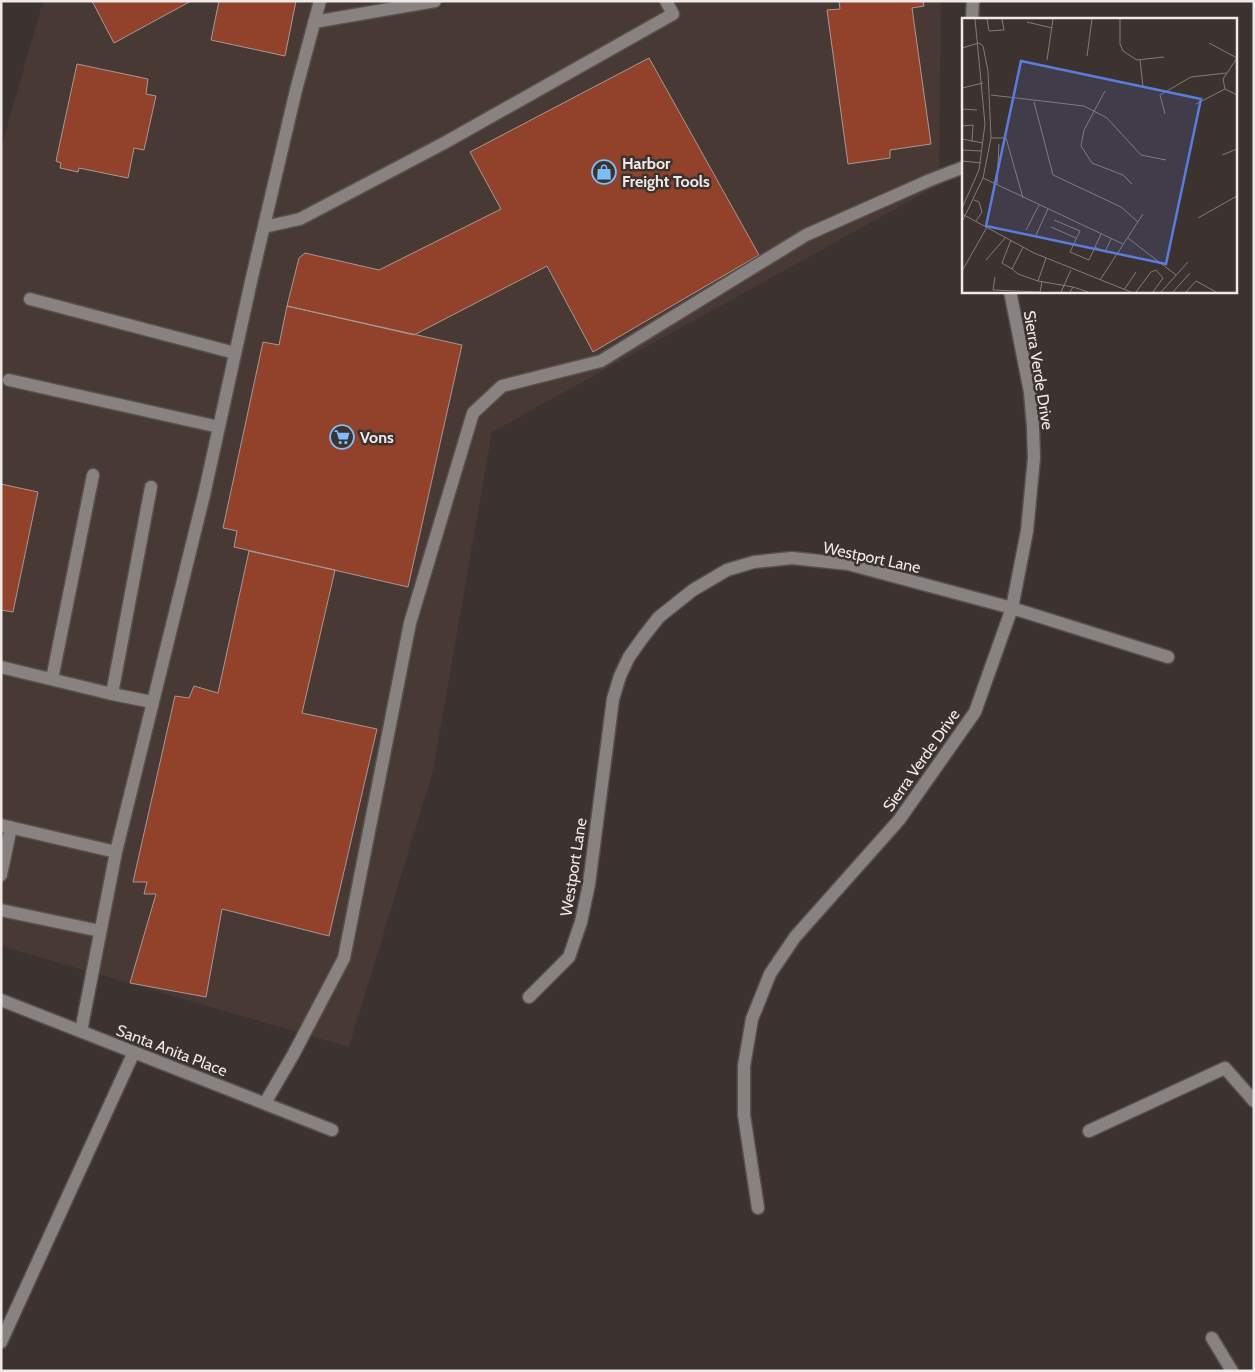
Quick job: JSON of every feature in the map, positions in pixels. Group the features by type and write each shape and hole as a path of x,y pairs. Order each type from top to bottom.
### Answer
{"street":[{"path":"81,1031 116,852 202,504 294,99 320,1"},
{"path":"314,22 435,1"},
{"path":"264,227 300,219 463,132 673,14 666,1"},
{"path":"972,18 973,1"},
{"path":"265,1104 344,958 410,623 473,413 502,386 601,361 806,235 962,168"},
{"name":"Sierra Verde Drive","path":"758,1208 744,1116 744,1066 752,1019 770,974 795,937 899,820 975,712 1012,608 1027,532 1034,458 1030,392 1010,292"},
{"path":"30,299 235,354"},
{"path":"9,380 219,427"},
{"path":"52,679 93,474"},
{"path":"112,694 151,487"},
{"name":"Westport Lane","path":"529,997 569,956 581,922 589,884 613,699 620,676 629,657 659,617 693,590 727,570 754,562 792,558 848,564 1012,608 1168,657"},
{"path":"1,667 152,702"},
{"path":"1,875 6,826 116,852"},
{"path":"1,910 100,931"},
{"name":"Santa Anita Place","path":"1,1000 332,1130"},
{"path":"1,1342 134,1052"},
{"path":"1089,1131 1225,1068 1254,1100"},
{"path":"1212,1338 1232,1371"}],"shaded area":[{"path":"43,1 941,1 939,185 492,432 433,771 349,1047 1,946 1,148"}],"building":[{"path":"92,1 191,1 114,43"},
{"path":"219,1 296,1 285,56 211,40"},
{"path":"839,1 923,1 924,6 912,8 931,144 890,150 890,158 848,164 827,10 840,9"},
{"path":"649,58 759,255 593,352 547,266 414,335 287,306 299,258 305,253 379,270 501,209 470,152"},
{"path":"77,64 148,79 146,94 156,96 144,150 134,148 128,178 79,168 78,172 60,168 61,163 56,161"},
{"name":"Vons","path":"287,306 462,345 408,587 234,547 237,531 223,528 263,342 279,345"},
{"path":"1,484 38,492 13,612 1,610"},
{"path":"249,551 335,570 302,713 377,729 329,936 222,909 206,997 130,983 156,894 144,894 147,882 133,882 175,696 189,698 194,686 218,693"}],"place":[{"name":"Harbor Freight Tools","path":"604,172"},
{"name":"Vons","path":"342,437"}]}
